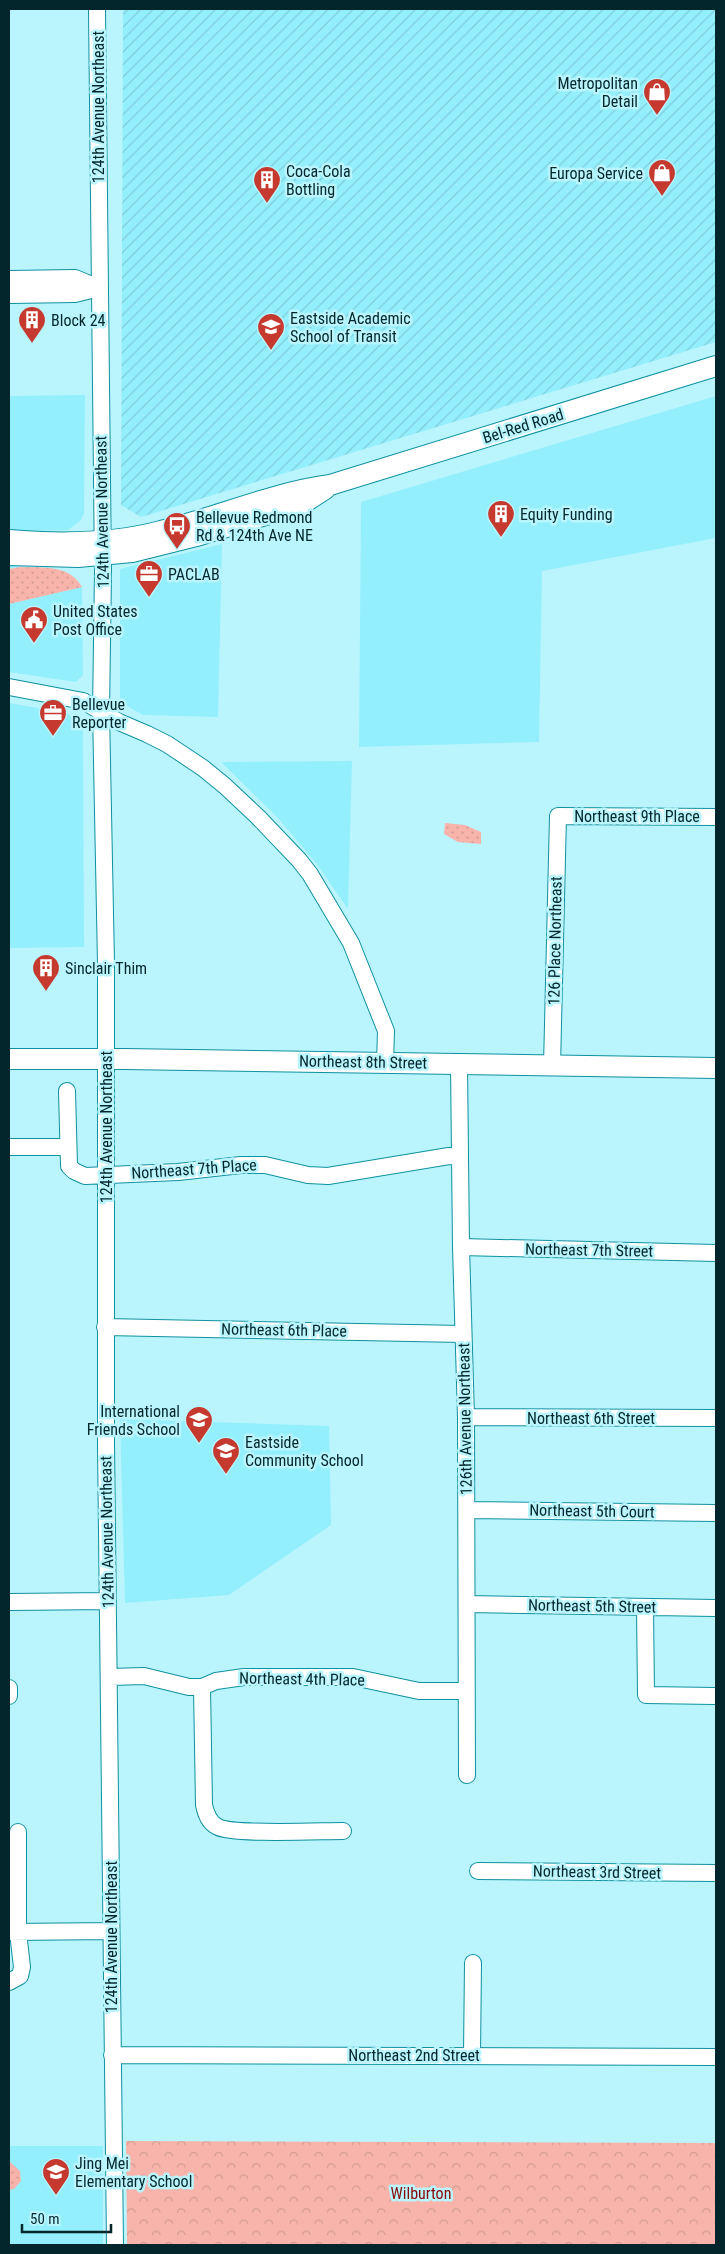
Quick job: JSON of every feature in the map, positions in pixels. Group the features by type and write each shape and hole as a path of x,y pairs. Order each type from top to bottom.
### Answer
{"main road":[{"name":"Bel-Red Road","path":"15,548 102,548 297,490 330,485 716,366"},
{"name":"Northeast 8th Street","path":"9,1059 716,1068"}],"street":[{"name":"124th Avenue Northeast","path":"97,9 102,548 101,711 107,1059 105,1327 110,1676 114,2245"},
{"path":"9,279 75,278 99,288"},
{"path":"9,295 75,294 99,288"},
{"path":"9,687 83,701 167,744 226,786 299,860 327,900 351,943 386,1031 385,1063"},
{"name":"Northeast 9th Place","path":"558,816 716,817"},
{"name":"126 Place Northeast","path":"552,1066 558,816"},
{"name":"126th Avenue Northeast","path":"459,1064 461,1247 466,1417 467,1775"},
{"path":"9,1147 67,1147 67,1090"},
{"name":"Northeast 7th Place","path":"67,1147 69,1166 74,1171 85,1176 178,1172 241,1164 265,1165 308,1175 328,1176 449,1156 460,1157"},
{"name":"Northeast 7th Street","path":"461,1247 716,1253"},
{"name":"Northeast 6th Place","path":"105,1327 463,1334"},
{"name":"Northeast 6th Street","path":"466,1417 716,1418"},
{"name":"Northeast 5th Court","path":"467,1510 716,1513"},
{"path":"9,1602 108,1601"},
{"name":"Northeast 5th Street","path":"467,1604 716,1608"},
{"path":"645,1608 646,1695 716,1696"},
{"name":"Northeast 4th Place","path":"110,1676 144,1676 189,1687 202,1687 216,1681 244,1676 353,1677 419,1690 466,1691"},
{"path":"202,1687 204,1805 206,1815 211,1822 218,1827 236,1831 343,1832"},
{"path":"9,1688 9,1696"},
{"path":"9,1982 20,1976 22,1967 13,1932 18,1832"},
{"name":"Northeast 3rd Street","path":"478,1871 716,1873"},
{"path":"13,1932 111,1931"},
{"path":"472,2055 473,1963"},
{"name":"Northeast 2nd Street","path":"112,2055 716,2057"}],"shaded area":[{"name":"Coca-Cola Bottling","path":"123,9 716,9 716,342 141,517 121,505"},
{"path":"85,395 84,513 81,520 68,530 21,531 20,566 9,569 9,396"},
{"path":"716,396 716,538 542,571 539,742 359,747 361,502"},
{"path":"222,544 218,717 143,715 120,702 120,569"},
{"path":"82,587 83,675 76,682 9,672 9,604"},
{"path":"9,703 67,713 83,726 84,947 9,948"},
{"path":"352,761 348,909 316,863 277,817 221,762"},
{"name":"Eastside Community School","path":"120,1419 329,1426 331,1525 229,1595 125,1603"},
{"name":"Jing Mei Elementary School","path":"9,2146 103,2146 103,2245 9,2245"}],"green space":[{"path":"20,567 62,571 70,574 82,587 9,604 9,569"},
{"path":"445,823 465,825 481,832 481,844 458,842 444,834"},
{"name":"Wilburton","path":"126,2141 716,2143 716,2245 127,2245"},
{"path":"9,2161 20,2171 21,2181 14,2189 9,2190"}],"place":[{"name":"Metropolitan Detail","path":"657,116"},
{"name":"Europa Service","path":"662,197"},
{"name":"Coca-Cola Bottling","path":"267,204"},
{"name":"Block 24","path":"32,344"},
{"name":"Eastside Academic School of Transit","path":"271,351"},
{"name":"Equity Funding","path":"501,538"},
{"name":"Bellevue Redmond Rd & 124th Ave NE","path":"177,550"},
{"name":"PACLAB","path":"149,598"},
{"name":"United States Post Office","path":"34,644"},
{"name":"Bellevue Reporter","path":"53,737"},
{"name":"Sinclair Thim","path":"46,992"},
{"name":"International Friends School","path":"199,1444"},
{"name":"Eastside Community School","path":"226,1475"},
{"name":"Jing Mei Elementary School","path":"56,2196"}]}
